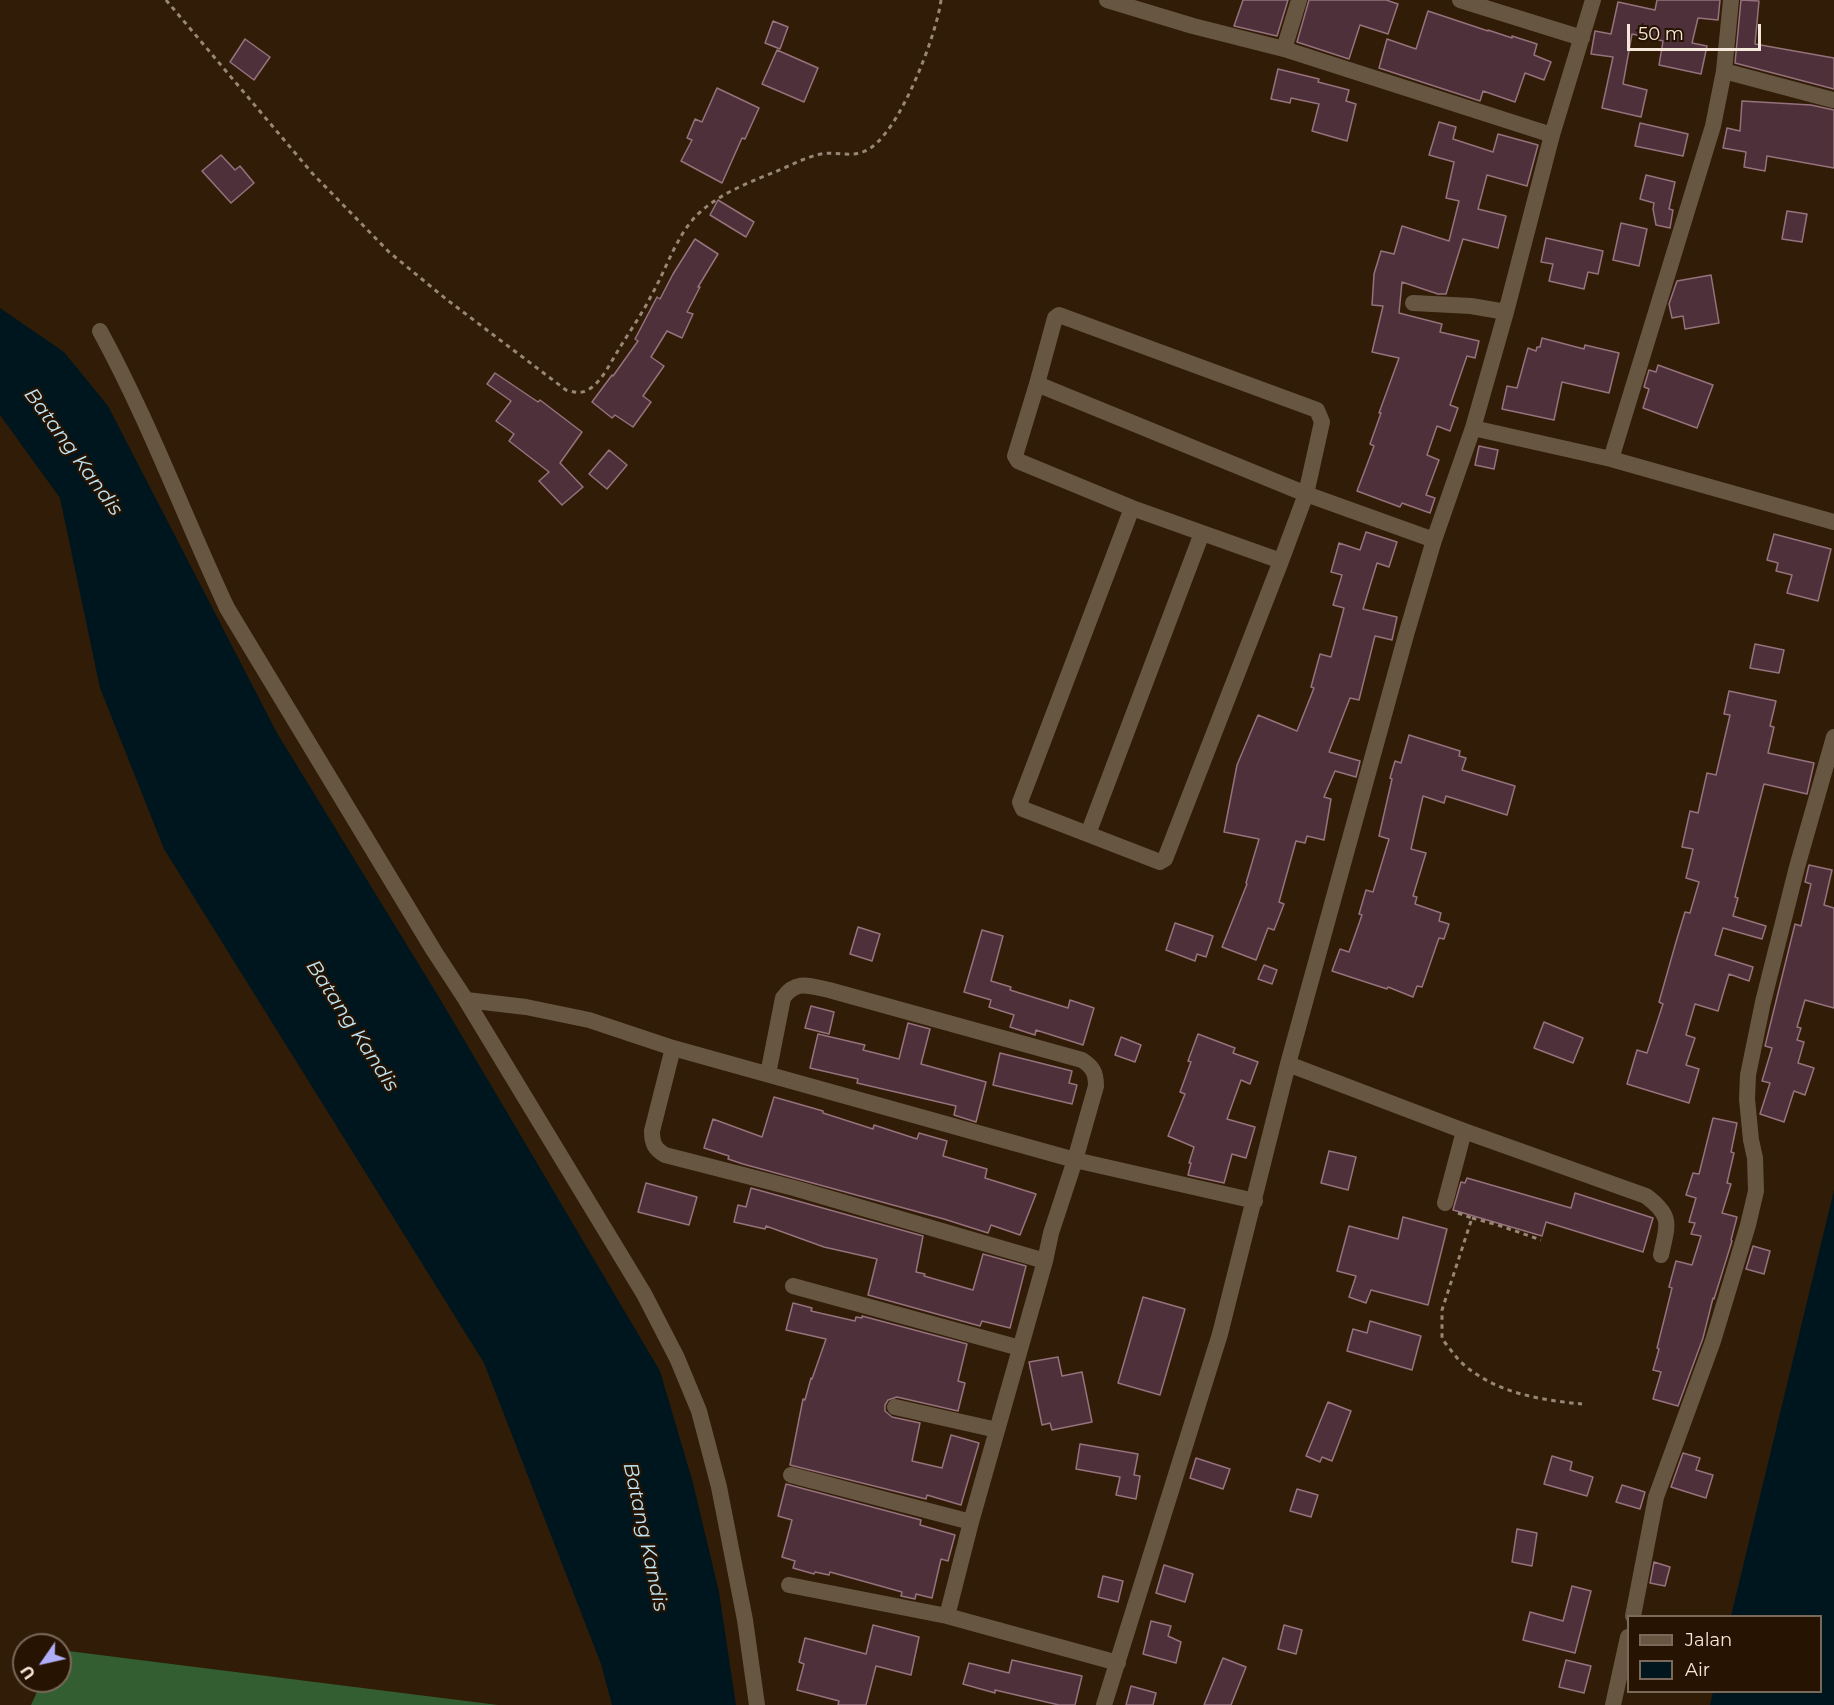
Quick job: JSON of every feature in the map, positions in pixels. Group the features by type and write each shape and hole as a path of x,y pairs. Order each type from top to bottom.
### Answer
{"street":[{"path":"1107,0 1193,26 1284,49 1552,135"},
{"path":"1284,49 1299,0"},
{"path":"1460,0 1582,38"},
{"path":"1104,1705 1220,1334 1288,1064 1434,540 1473,428 1552,135 1593,0"},
{"path":"1611,459 1713,126 1724,71 1731,0"},
{"path":"1724,71 1833,100"},
{"path":"1413,303 1471,306 1506,312"},
{"path":"1132,508 1020,802 1023,809 1160,862 1165,859 1281,561 1306,494 1322,422 1317,410 1059,315 1054,318 1015,456 1018,461 1132,508 1281,561"},
{"path":"100,331 136,401 227,608 644,1294 677,1358 699,1411 719,1487 745,1620 757,1705"},
{"path":"1037,384 1306,494 1434,540"},
{"path":"1473,428 1611,459 1834,522"},
{"path":"1088,834 1202,533"},
{"path":"1633,1615 1656,1497 1713,1341 1756,1191 1755,1158 1747,1099 1748,1075 1763,1002 1797,867 1834,737"},
{"path":"768,1074 783,998 788,990 802,985 841,993 1082,1060 1092,1067 1096,1076 1096,1086 1051,1233 947,1616"},
{"path":"466,1000 555,1012 589,1020 673,1048 1075,1160 1255,1201"},
{"path":"673,1048 652,1131 652,1142 656,1150 665,1155 794,1188 1045,1261"},
{"path":"1288,1064 1464,1131 1647,1196 1661,1206 1665,1214 1667,1224 1661,1255"},
{"path":"1445,1203 1464,1131"},
{"path":"793,1286 1020,1348"},
{"path":"895,1407 997,1430"},
{"path":"791,1475 971,1522"},
{"path":"789,1585 947,1616 1118,1663"},
{"path":"1613,1705 1627,1646"}],"path":[{"path":"166,0 312,173 389,252 446,299 566,390 577,393 587,390 601,377 651,298 686,228 697,215 712,203 748,183 796,163 820,154 850,155 865,151 875,146 883,138 905,102 921,65 940,10 941,0"},
{"path":"1445,1203 1451,1211 1541,1240"},
{"path":"1472,1218 1442,1311 1442,1339 1463,1364 1497,1387 1547,1401 1582,1404"}],"green space":[{"path":"72,1652 498,1705 31,1705 36,1693 72,1693"}],"water":[{"name":"Batang Kandis","path":"0,308 64,352 108,406 277,733 440,999 660,1371 693,1483 719,1592 736,1705 612,1705 601,1664 484,1363 164,849 100,688 60,498 0,415"},
{"path":"1834,1190 1834,1705 1710,1705 1713,1693 1822,1693 1822,1615 1731,1615"}],"building":[{"path":"1243,0 1288,0 1277,36 1234,26"},
{"path":"1309,0 1386,0 1398,4 1388,34 1360,25 1349,59 1297,42"},
{"path":"1657,0 1720,0 1718,20 1698,18 1692,43 1707,46 1701,74 1659,65 1663,41 1632,34 1623,84 1647,90 1641,117 1602,108 1613,57 1591,54 1595,31 1611,34 1618,2 1655,10"},
{"path":"1741,0 1759,1 1755,44 1834,58 1834,89 1735,63"},
{"path":"1428,11 1537,44 1534,55 1551,62 1544,80 1525,73 1515,102 1483,91 1480,101 1379,68 1387,39 1416,49"},
{"path":"773,21 788,27 780,49 765,43"},
{"path":"245,39 270,57 254,80 230,62"},
{"path":"777,50 818,68 804,102 762,84"},
{"path":"1278,69 1319,79 1318,82 1349,90 1346,101 1356,104 1347,141 1312,131 1319,104 1291,98 1290,103 1271,99"},
{"path":"717,88 759,108 745,139 742,138 722,183 681,161 692,140 687,138 695,119 702,122"},
{"path":"1742,101 1811,105 1834,110 1834,168 1767,156 1765,171 1744,167 1746,152 1723,148 1727,128 1740,131"},
{"path":"1439,122 1456,127 1453,139 1493,152 1498,134 1538,145 1527,186 1487,175 1478,209 1506,216 1498,248 1463,239 1446,294 1438,294 1402,282 1399,313 1442,324 1440,332 1479,341 1475,358 1467,356 1450,405 1458,408 1450,431 1437,426 1427,455 1439,460 1426,495 1435,498 1430,513 1402,503 1400,507 1357,491 1374,446 1370,444 1399,358 1372,352 1383,306 1372,305 1374,274 1381,251 1394,254 1402,226 1449,241 1459,201 1446,198 1454,162 1429,155"},
{"path":"1640,123 1688,134 1683,156 1635,146"},
{"path":"221,155 235,170 240,166 254,183 231,203 202,171"},
{"path":"1646,175 1675,182 1669,209 1673,210 1670,228 1656,225 1654,203 1640,199"},
{"path":"718,200 754,222 746,237 710,215"},
{"path":"1787,211 1807,214 1802,242 1782,239"},
{"path":"1621,223 1647,229 1639,266 1613,260"},
{"path":"1546,238 1603,251 1598,274 1588,272 1584,289 1549,281 1553,264 1541,262"},
{"path":"695,239 718,254 698,287 700,287 687,312 693,314 682,338 667,331 651,357 664,366 643,396 651,402 633,427 615,415 612,418 592,402 638,341 635,339 657,297 660,299"},
{"path":"1711,275 1719,323 1685,329 1683,316 1672,318 1669,304 1677,281"},
{"path":"1542,338 1584,349 1585,345 1619,353 1609,393 1562,382 1554,420 1502,409 1507,386 1517,388 1528,348 1536,351 1537,347 1540,347"},
{"path":"1658,365 1713,385 1697,428 1643,408 1649,389 1644,387 1649,370 1656,372"},
{"path":"495,373 538,402 540,400 582,432 560,463 583,487 562,505 539,481 549,472 509,441 514,434 496,421 511,401 487,384"},
{"path":"1479,446 1498,450 1494,469 1475,465"},
{"path":"609,450 627,465 607,489 589,474"},
{"path":"1366,532 1397,542 1389,567 1377,563 1363,609 1397,617 1392,640 1375,636 1359,700 1350,698 1329,752 1360,761 1356,777 1335,771 1324,797 1331,799 1324,840 1307,836 1305,843 1296,841 1279,902 1284,904 1274,930 1268,928 1256,960 1222,947 1247,884 1259,839 1224,832 1237,765 1258,715 1297,731 1314,688 1311,687 1320,654 1331,657 1344,608 1333,605 1342,575 1331,572 1339,543 1360,550"},
{"path":"1774,534 1831,549 1818,601 1787,593 1792,575 1776,571 1778,563 1767,560"},
{"path":"1755,644 1784,650 1779,673 1750,668"},
{"path":"1729,691 1776,701 1770,726 1774,727 1768,753 1814,763 1807,794 1764,784 1735,897 1738,898 1733,916 1766,926 1762,939 1723,928 1715,955 1753,967 1749,981 1729,974 1718,1011 1695,1004 1686,1035 1695,1038 1686,1065 1699,1069 1689,1103 1627,1084 1637,1050 1647,1053 1663,1004 1659,1002 1685,912 1690,913 1699,882 1686,878 1693,849 1682,847 1690,811 1698,813 1707,773 1716,775 1730,715 1724,714"},
{"path":"1409,735 1460,751 1459,756 1466,758 1462,770 1515,786 1507,815 1446,796 1444,803 1423,796 1411,849 1426,853 1413,896 1417,897 1415,904 1441,913 1439,921 1449,924 1444,939 1439,938 1422,987 1417,986 1413,997 1388,987 1387,989 1332,971 1340,949 1349,952 1362,915 1359,914 1366,890 1373,892 1389,839 1379,836 1392,779 1390,778 1395,761 1401,763"},
{"path":"1809,865 1832,870 1824,905 1834,908 1834,1008 1805,1000 1797,1027 1801,1028 1797,1040 1804,1042 1798,1063 1814,1068 1805,1095 1794,1091 1784,1122 1760,1114 1770,1083 1762,1081 1772,1048 1765,1046 1795,924 1801,926 1811,884 1805,882"},
{"path":"1175,923 1213,936 1206,957 1197,954 1195,961 1166,950"},
{"path":"858,927 880,934 872,961 850,954"},
{"path":"982,930 1003,936 991,981 1011,987 1010,990 1068,1008 1070,1000 1094,1008 1083,1045 1036,1030 1035,1035 1010,1027 1014,1015 989,1007 991,1000 964,992"},
{"path":"1264,965 1277,970 1272,984 1258,979"},
{"path":"811,1006 834,1012 829,1034 805,1028"},
{"path":"1544,1022 1583,1038 1573,1063 1534,1048"},
{"path":"908,1023 930,1029 921,1064 986,1082 976,1122 954,1115 956,1106 857,1083 858,1079 810,1068 818,1034 865,1045 863,1050 899,1059"},
{"path":"1198,1034 1235,1048 1233,1053 1258,1062 1250,1084 1241,1080 1227,1119 1255,1127 1246,1158 1232,1154 1224,1183 1188,1175 1194,1147 1168,1136 1185,1094 1180,1092"},
{"path":"1121,1037 1141,1045 1135,1062 1115,1055"},
{"path":"1000,1053 1072,1071 1069,1083 1077,1085 1072,1104 993,1085"},
{"path":"774,1097 873,1129 874,1125 917,1139 919,1133 947,1141 943,1156 987,1169 985,1178 1036,1194 1020,1235 991,1225 988,1233 743,1164 728,1159 729,1156 704,1148 713,1119 762,1137"},
{"path":"1713,1118 1737,1123 1731,1152 1734,1153 1727,1183 1731,1184 1722,1213 1737,1217 1703,1338 1678,1406 1653,1399 1661,1372 1653,1370 1676,1261 1692,1265 1701,1236 1691,1234 1695,1223 1689,1222 1696,1198 1686,1195 1693,1173 1699,1174"},
{"path":"1329,1151 1356,1157 1348,1190 1321,1183"},
{"path":"1467,1178 1571,1208 1575,1193 1653,1218 1643,1252 1546,1222 1542,1236 1453,1210 1461,1182 1465,1183"},
{"path":"646,1183 697,1197 689,1225 638,1212"},
{"path":"751,1188 923,1236 916,1272 973,1290 983,1254 1026,1266 1010,1328 982,1321 980,1326 868,1295 877,1259 824,1247 766,1226 765,1229 734,1222 738,1205 746,1207"},
{"path":"1403,1217 1447,1229 1428,1305 1371,1290 1366,1303 1349,1297 1356,1276 1337,1271 1349,1226 1398,1239"},
{"path":"1753,1246 1770,1251 1764,1274 1746,1269"},
{"path":"1143,1297 1185,1309 1160,1395 1118,1383"},
{"path":"793,1303 812,1308 811,1311 855,1321 856,1317 862,1318 862,1316 967,1344 958,1381 965,1383 958,1411 897,1397 888,1400 885,1405 885,1411 892,1417 920,1423 912,1461 942,1468 951,1435 979,1443 961,1505 927,1495 926,1499 790,1465 803,1399 805,1400 826,1339 786,1330"},
{"path":"1370,1321 1421,1336 1412,1370 1347,1351 1353,1329 1367,1333"},
{"path":"1058,1357 1062,1376 1082,1372 1092,1422 1052,1430 1050,1423 1042,1425 1029,1362"},
{"path":"1328,1402 1351,1411 1332,1461 1322,1457 1320,1462 1306,1456"},
{"path":"1080,1444 1138,1454 1134,1475 1140,1476 1136,1499 1116,1495 1120,1477 1076,1469"},
{"path":"1683,1453 1700,1458 1696,1470 1713,1475 1706,1498 1671,1487"},
{"path":"1552,1456 1572,1462 1570,1470 1593,1477 1587,1496 1544,1484"},
{"path":"1196,1458 1230,1469 1223,1489 1190,1478"},
{"path":"786,1484 921,1520 920,1525 955,1535 948,1561 941,1559 932,1598 916,1594 915,1599 901,1596 902,1592 830,1572 829,1575 815,1572 814,1574 793,1568 795,1561 782,1557 792,1520 778,1516"},
{"path":"1622,1485 1645,1492 1640,1509 1616,1502"},
{"path":"1297,1489 1318,1495 1311,1517 1290,1511"},
{"path":"1517,1529 1537,1533 1532,1566 1512,1562"},
{"path":"1654,1562 1670,1567 1665,1586 1650,1583"},
{"path":"1164,1565 1193,1574 1185,1602 1156,1593"},
{"path":"1103,1576 1123,1581 1118,1602 1098,1597"},
{"path":"1572,1586 1591,1591 1575,1653 1523,1640 1530,1612 1563,1621"},
{"path":"1151,1621 1171,1626 1168,1636 1181,1642 1176,1663 1143,1654"},
{"path":"873,1625 919,1637 911,1675 876,1666 866,1705 838,1705 839,1701 797,1690 804,1664 799,1662 805,1638 866,1654"},
{"path":"1284,1625 1302,1630 1296,1654 1278,1649"},
{"path":"1223,1658 1246,1667 1231,1705 1204,1705"},
{"path":"1012,1660 1082,1676 1075,1705 1059,1705 995,1690 995,1693 963,1684 969,1663 1009,1673"},
{"path":"1566,1660 1591,1666 1584,1693 1559,1687"},
{"path":"1131,1686 1156,1693 1153,1705 1126,1705"}]}
